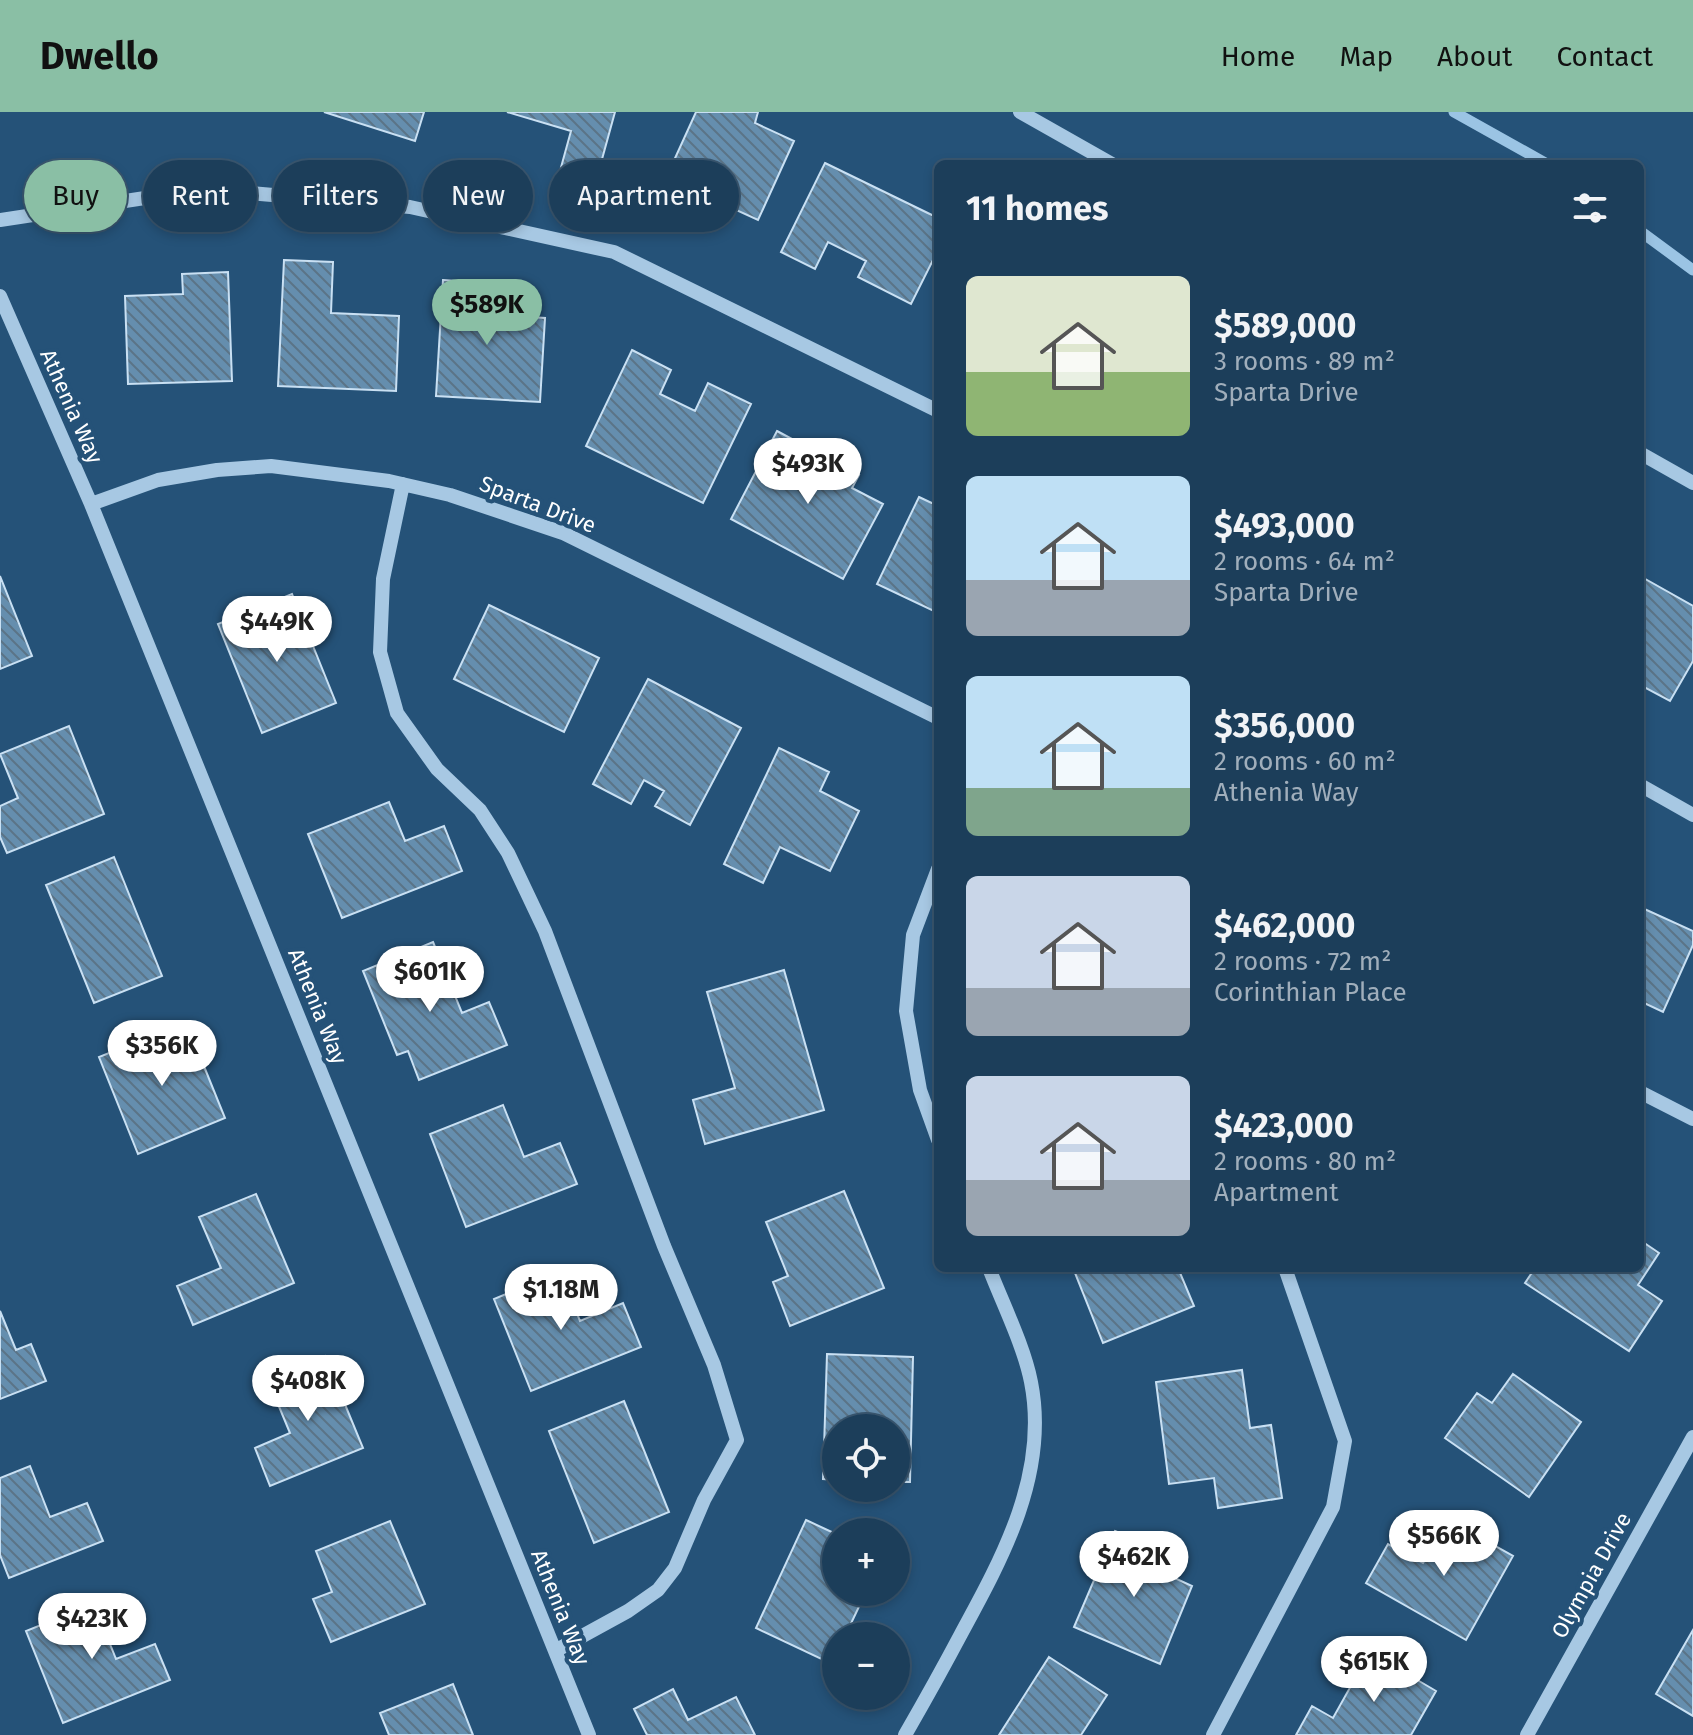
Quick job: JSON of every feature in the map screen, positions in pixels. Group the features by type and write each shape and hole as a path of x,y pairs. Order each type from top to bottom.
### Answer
{"street":[{"path":"1020,112 1105,160"},
{"path":"0,220 204,189 410,207 614,252 934,409"},
{"name":"Athenia Way","path":"0,296 91,504 589,1735"},
{"path":"1644,455 1693,483"},
{"name":"Sparta Drive","path":"91,504 158,480 217,470 271,466 403,484 465,500 563,533 934,716"},
{"path":"403,484 383,579 380,652 397,713 437,769 480,810 508,853 533,905 664,1246 714,1365 737,1440 704,1500 675,1568 658,1590 628,1611 555,1651"},
{"path":"1644,787 1693,815"},
{"path":"934,880 913,935 906,1011 920,1090 934,1129"},
{"path":"1644,1094 1693,1119"},
{"path":"905,1735 994,1575 1029,1480 1036,1435 1031,1381 990,1272"},
{"path":"1213,1735 1333,1507 1345,1441 1286,1272"},
{"name":"Olympia Drive","path":"1527,1735 1693,1437"}],"building":[{"path":"324,112 424,112 415,141"},
{"path":"507,112 615,112 602,160 563,160 571,131"},
{"path":"696,112 758,112 755,123 794,141 758,220 739,211 739,160 674,160"},
{"path":"825,163 934,216 934,258 911,304 858,277 866,261 828,242 815,269 781,252"},
{"path":"284,260 333,262 331,313 399,316 396,391 278,386"},
{"path":"228,272 232,381 128,384 125,296 183,294 182,274"},
{"path":"443,280 501,284 499,315 545,318 540,402 436,396"},
{"path":"632,350 671,370 660,394 695,411 708,383 751,404 703,503 586,446"},
{"path":"777,431 859,475 852,488 883,504 843,579 731,519"},
{"path":"919,497 934,504 934,611 877,584"},
{"path":"0,576 32,656 0,669"},
{"path":"1644,578 1693,606 1693,661 1670,701 1644,687"},
{"path":"292,594 336,703 262,733 218,624"},
{"path":"489,605 599,658 564,732 454,679"},
{"path":"648,679 741,728 690,825 655,806 664,791 644,780 631,804 593,784"},
{"path":"69,726 104,814 7,853 0,837 0,806 18,798 0,754"},
{"path":"779,748 829,772 820,791 859,811 830,871 780,847 763,883 724,864"},
{"path":"389,802 405,841 444,826 462,871 342,918 308,834"},
{"path":"114,857 162,976 94,1003 46,885"},
{"path":"1644,909 1693,931 1693,945 1663,1012 1644,1003"},
{"path":"433,942 462,1013 489,1002 507,1045 419,1080 408,1051 397,1055 363,971"},
{"path":"784,970 824,1110 705,1144 693,1100 735,1088 707,992"},
{"path":"186,1022 225,1118 138,1154 99,1057"},
{"path":"503,1105 524,1157 560,1143 577,1184 466,1227 430,1134"},
{"path":"844,1191 884,1288 790,1326 773,1282 788,1276 766,1222"},
{"path":"256,1194 294,1283 193,1325 177,1286 221,1268 199,1217"},
{"path":"1644,1243 1659,1253 1638,1285 1662,1301 1629,1351 1525,1283 1532,1272 1644,1272"},
{"path":"560,1272 580,1321 623,1303 641,1347 531,1391 494,1299"},
{"path":"1075,1272 1180,1272 1194,1306 1103,1343"},
{"path":"0,1311 16,1350 31,1344 46,1381 0,1399"},
{"path":"827,1354 913,1357 910,1482 910,1414 825,1414"},
{"path":"325,1356 363,1448 270,1486 255,1448 290,1433 268,1380"},
{"path":"1242,1370 1250,1428 1271,1425 1282,1498 1218,1508 1214,1478 1169,1484 1156,1382"},
{"path":"1513,1374 1581,1422 1529,1497 1445,1438 1477,1393 1492,1403"},
{"path":"624,1401 669,1512 594,1543 549,1431"},
{"path":"30,1466 50,1517 87,1503 103,1541 9,1578 0,1555 0,1478"},
{"path":"1447,1519 1513,1556 1466,1640 1366,1583 1388,1544 1423,1563"},
{"path":"806,1520 822,1527 822,1606 859,1606 852,1622 822,1622 822,1659 756,1628"},
{"path":"390,1521 425,1604 331,1642 313,1599 332,1592 316,1551"},
{"path":"1115,1531 1176,1557 1168,1575 1192,1586 1160,1664 1074,1627"},
{"path":"113,1596 125,1626 106,1634 116,1659 155,1644 170,1680 63,1723 26,1631"},
{"path":"1693,1630 1693,1716 1656,1694"},
{"path":"1370,1652 1436,1691 1411,1735 1296,1735 1312,1706 1333,1718"},
{"path":"1049,1657 1107,1695 1081,1735 999,1735"},
{"path":"453,1684 473,1735 389,1735 380,1713"},
{"path":"673,1689 688,1720 736,1697 755,1735 647,1735 634,1709"}],"waterway":[{"path":"1454,112 1540,160"},
{"path":"1644,234 1693,270"}]}
